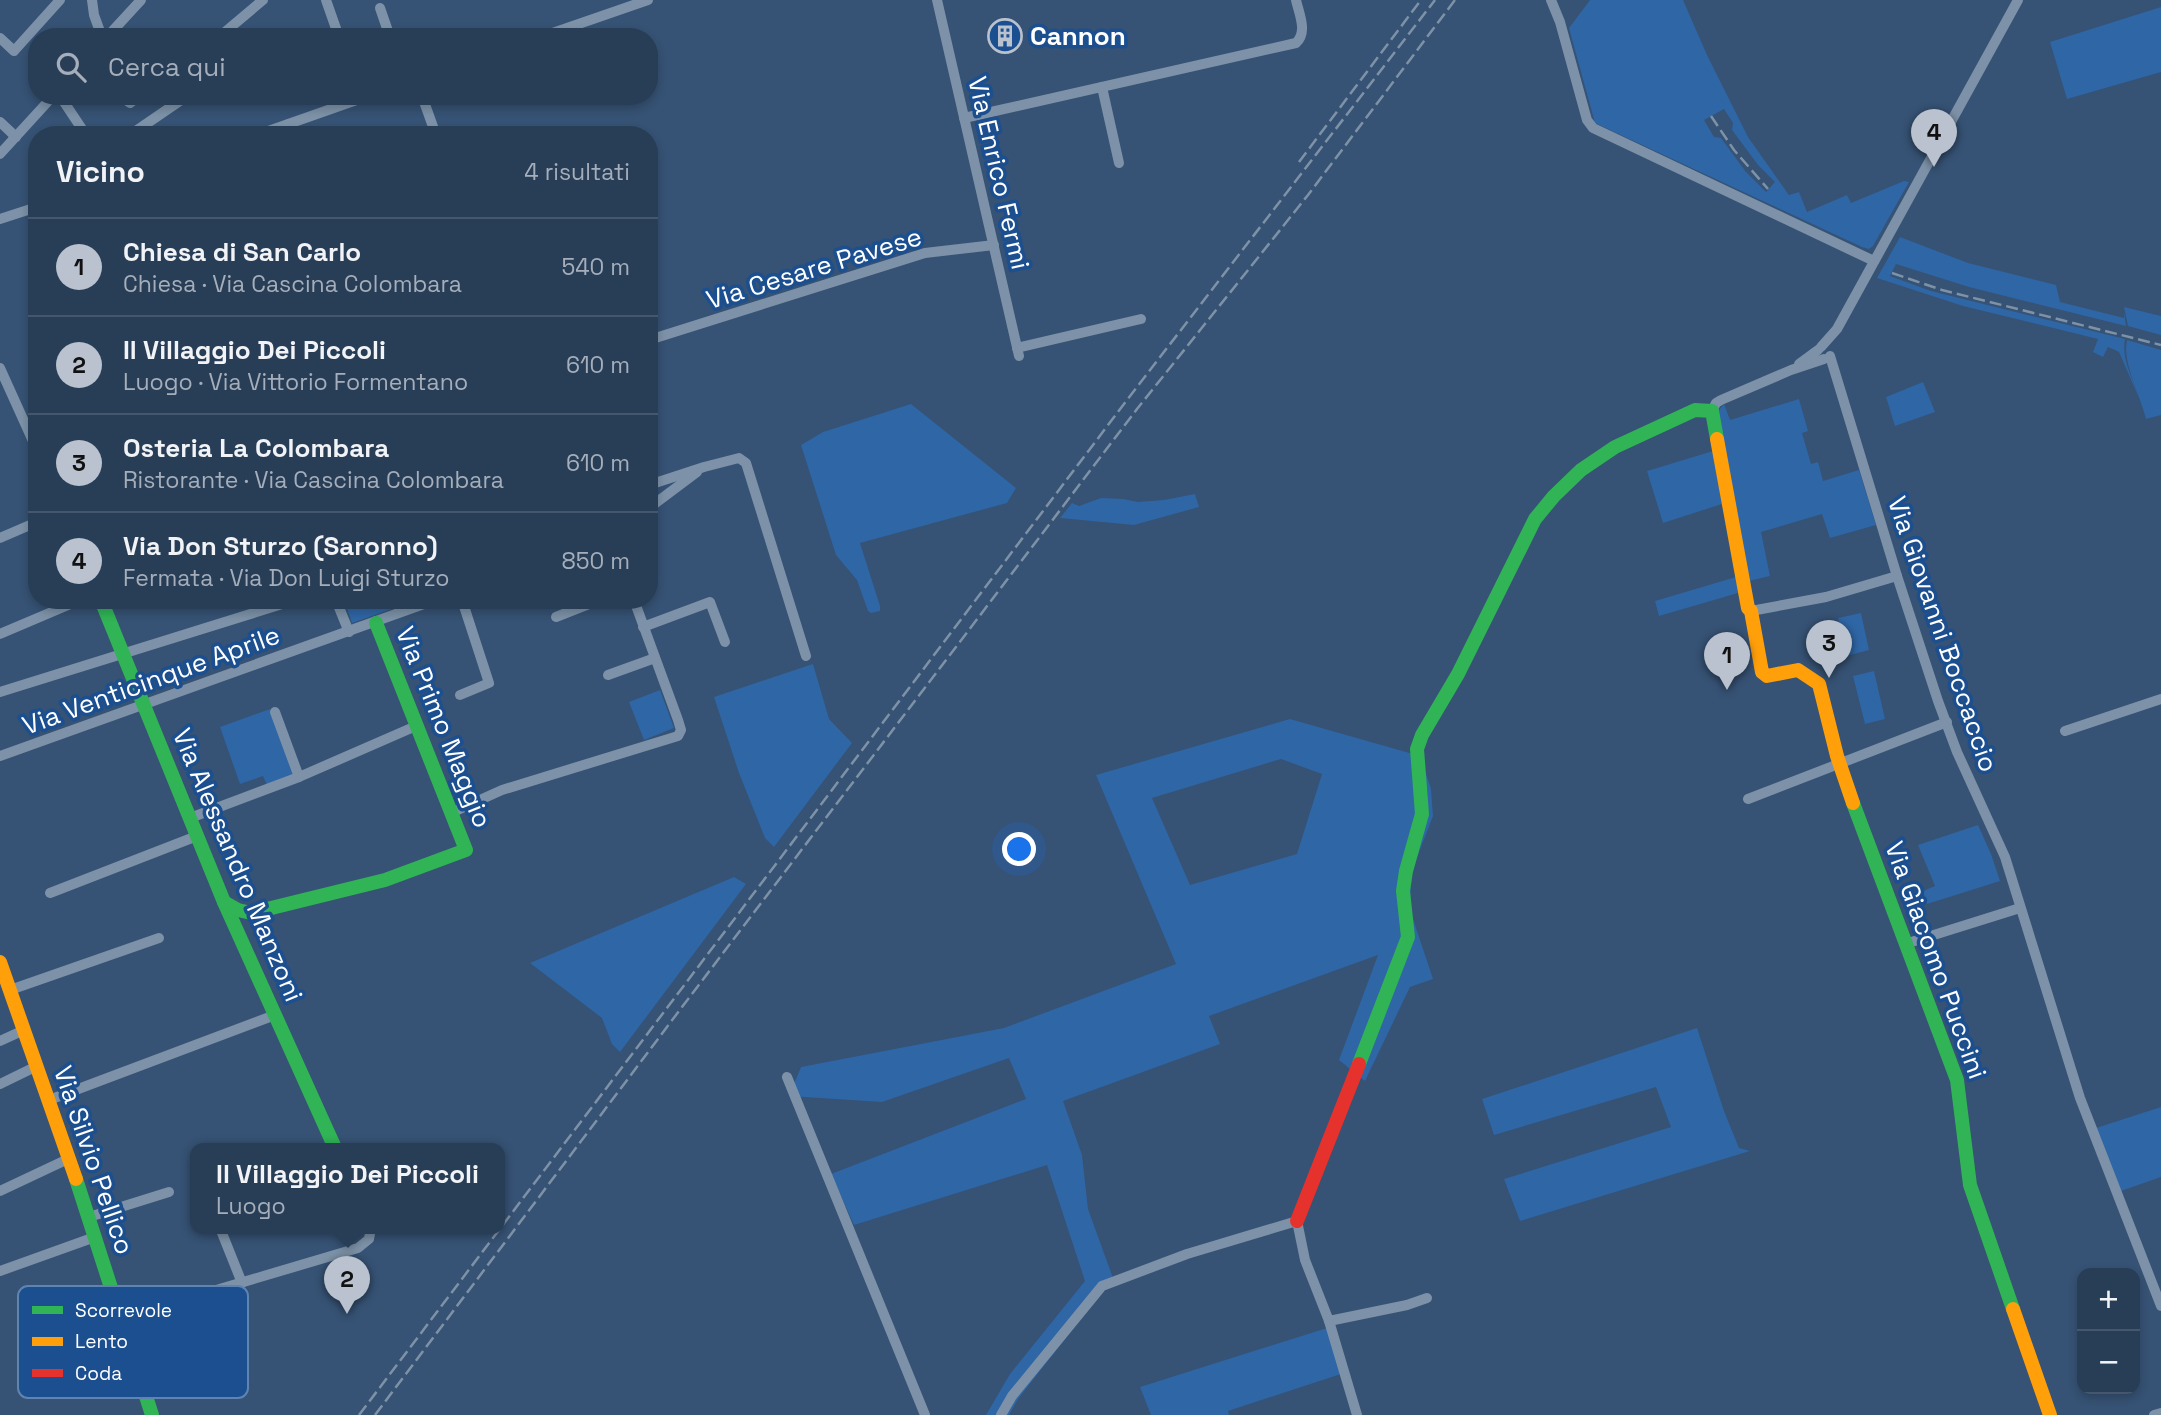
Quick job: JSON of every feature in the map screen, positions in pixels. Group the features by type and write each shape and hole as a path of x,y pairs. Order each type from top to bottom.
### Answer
{"street":[{"path":"35,28 60,0"},
{"path":"92,0 94,15 100,28"},
{"path":"114,28 141,0"},
{"path":"230,28 263,0"},
{"path":"326,0 336,28"},
{"path":"567,28 648,0"},
{"name":"Via Enrico Fermi","path":"937,0 1018,352 1141,319"},
{"path":"964,118 1293,43 1301,40 1303,30 1296,0"},
{"path":"1543,0 1553,5 1564,33 1587,120 1592,128 1874,261"},
{"path":"1897,576 1836,595 1751,611 1748,608 1712,411 1721,400 1825,354 1836,329 2018,0"},
{"path":"380,8 387,28"},
{"path":"0,38 14,51 28,35"},
{"path":"1102,87 1119,163"},
{"path":"0,154 45,105"},
{"path":"66,105 80,126"},
{"path":"143,126 174,105"},
{"path":"283,126 343,105"},
{"path":"425,105 433,126"},
{"path":"0,122 16,136"},
{"path":"0,219 28,210"},
{"name":"Via Cesare Pavese","path":"658,337 925,253 993,245"},
{"name":"Via Giovanni Boccaccio","path":"1825,354 1835,370 1897,576 1957,752 2000,845 2080,1098 2161,1306"},
{"path":"0,368 28,429"},
{"path":"1357,1415 1329,1321 1305,1259 1297,1221 1408,937 1403,891 1422,814 1417,754 1419,743 1458,674 1535,519 1554,496 1615,446 1695,410 1712,411"},
{"path":"658,482 739,458 746,463 806,656"},
{"path":"658,501 704,467"},
{"path":"0,538 28,526"},
{"path":"643,626 710,602 724,642"},
{"path":"0,634 59,609"},
{"name":"Via Alessandro Manzoni","path":"105,609 224,902 333,1143"},
{"path":"0,692 266,609"},
{"path":"340,609 349,632"},
{"name":"Via Venticinque Aprile","path":"0,756 412,609"},
{"path":"460,695 489,683 466,609"},
{"path":"555,617 575,609"},
{"path":"451,813 502,790 678,736 681,730 637,609"},
{"name":"Via Giacomo Puccini","path":"1751,611 1763,674 1767,676 1798,670 1819,684 1837,756 1861,828 1957,1080 1962,1102 1966,1168 1970,1185 2050,1415"},
{"name":"Via Primo Maggio","path":"224,902 238,910 251,913 385,880 466,850 376,623"},
{"path":"608,675 655,658"},
{"path":"2065,731 2161,699"},
{"path":"275,712 299,778"},
{"path":"1748,799 1947,722"},
{"path":"190,818 299,778 416,726"},
{"path":"50,893 197,836"},
{"path":"1905,944 2020,908"},
{"path":"10,990 159,938"},
{"name":"Via Silvio Pellico","path":"1,965 111,1286"},
{"path":"49,1100 275,1015"},
{"path":"0,1041 24,1030"},
{"path":"0,1084 37,1066"},
{"path":"787,1077 925,1415"},
{"path":"0,1191 68,1159"},
{"path":"89,1217 169,1192"},
{"path":"1001,1415 1012,1396 1102,1286 1187,1254 1297,1221"},
{"path":"222,1234 242,1283"},
{"path":"232,1286 358,1248 369,1234"},
{"path":"0,1271 95,1237"},
{"path":"1329,1321 1407,1306 1427,1298"},
{"name":"Via Silvio Pellico","path":"147,1398 152,1415"},
{"path":"2154,1415 2161,1413"}],"shaded area":[{"path":"1590,0 1683,0 1748,137 1789,195 1799,192 1807,212 1847,195 1851,203 1904,181 1909,182 1873,246 1869,249 1862,247 1595,123 1569,28","holes":["1724,109 1733,123 1732,130 1758,165 1775,182 1766,192 1746,172 1721,138 1714,137 1704,120"]},
{"path":"2161,7 2161,72 2067,99 2050,42"},
{"path":"1900,237 1968,263 2056,285 2060,302 2124,318 2124,313 2126,326 1969,287 1896,264 1890,276 1931,291 2125,339 2126,362 2139,398 2119,352 2108,347 2103,357 2093,352 2098,339 1963,306 1877,278"},
{"path":"2124,307 2161,316 2161,335 2128,326"},
{"path":"2127,340 2161,350 2161,415 2146,419 2129,369"},
{"path":"1923,382 1935,412 1895,426 1886,397"},
{"path":"1799,399 1808,431 1802,433 1811,464 1818,462 1823,481 1859,470 1876,525 1830,538 1822,514 1761,532 1770,576 1749,581 1719,410 1724,404 1730,420"},
{"path":"911,404 1016,488 1007,503 860,543 880,606 880,611 871,613 857,580 836,555 801,445 823,432"},
{"path":"1713,451 1722,504 1663,523 1647,471"},
{"path":"1195,494 1199,507 1134,525 1060,518 1072,503 1079,506 1101,498 1138,502"},
{"path":"1736,577 1738,593 1659,616 1655,601"},
{"path":"347,609 392,609 352,623"},
{"path":"1861,613 1869,650 1846,656 1838,618"},
{"path":"813,664 829,719 852,743 774,847 765,838 739,773 714,697"},
{"path":"1874,671 1885,719 1865,724 1853,676"},
{"path":"660,690 674,728 644,740 629,702"},
{"path":"270,709 294,776 267,785 263,776 240,784 220,727"},
{"path":"1290,719 1420,756 1431,789 1433,816 1411,873 1410,910 1433,979 1410,987 1365,1081 1339,1060 1378,955 1209,1016 1220,1044 1063,1101 1082,1155 1088,1209 1113,1278 1018,1399 1009,1415 986,1415 1010,1374 1085,1281 1047,1165 854,1225 831,1174 1026,1099 1009,1058 882,1102 789,1096 801,1067 1004,1028 1176,964 1096,775","holes":["1281,759 1322,774 1297,854 1190,885 1152,798"]},
{"path":"1978,825 2000,881 1927,904 1923,891 1935,886 1918,845"},
{"path":"734,877 746,884 620,1052 612,1044 602,1018 530,963"},
{"path":"1697,1028 1739,1148 1750,1151 1520,1221 1504,1179 1671,1127 1656,1087 1494,1135 1482,1099"},
{"path":"2161,1107 2161,1177 2121,1191 2096,1128"},
{"path":"1327,1328 1341,1374 1228,1411 1229,1415 1151,1415 1140,1387"}],"railway":[{"path":"1299,162 1421,0"},
{"path":"505,1222 1127,400 1435,0"},
{"path":"375,1415 1137,409 1308,195 1455,0"},
{"path":"1711,116 1734,150 1768,189"},
{"path":"1892,273 1942,290 2161,345"},
{"path":"359,1415 496,1234"}],"traffic: fast":[{"path":"1359,1064 1408,937 1403,891 1422,814 1417,749 1422,735 1458,674 1535,519 1581,470 1615,447 1695,410 1712,411 1717,439"},
{"path":"105,609 224,902 333,1143"},
{"path":"224,902 238,910 251,913 385,880 466,850 376,623"},
{"path":"1853,803 1957,1080 1970,1185 2013,1309"},
{"path":"76,1179 110,1286"},
{"path":"147,1398 152,1415"}],"traffic: slow":[{"path":"1717,439 1762,672 1767,676 1798,670 1819,684 1837,756 1853,803"},
{"path":"0,962 76,1179"},
{"path":"2013,1309 2050,1415"}],"traffic: jam":[{"path":"1297,1221 1359,1064"}],"place":[{"name":"Cannon","path":"1005,36"},
{"name":"Via Don Sturzo (Saronno)","path":"1934,167"},
{"name":"Osteria La Colombara","path":"1829,678"},
{"name":"Chiesa di San Carlo","path":"1727,690"},
{"name":"Il Villaggio Dei Piccoli","path":"347,1314"}]}
